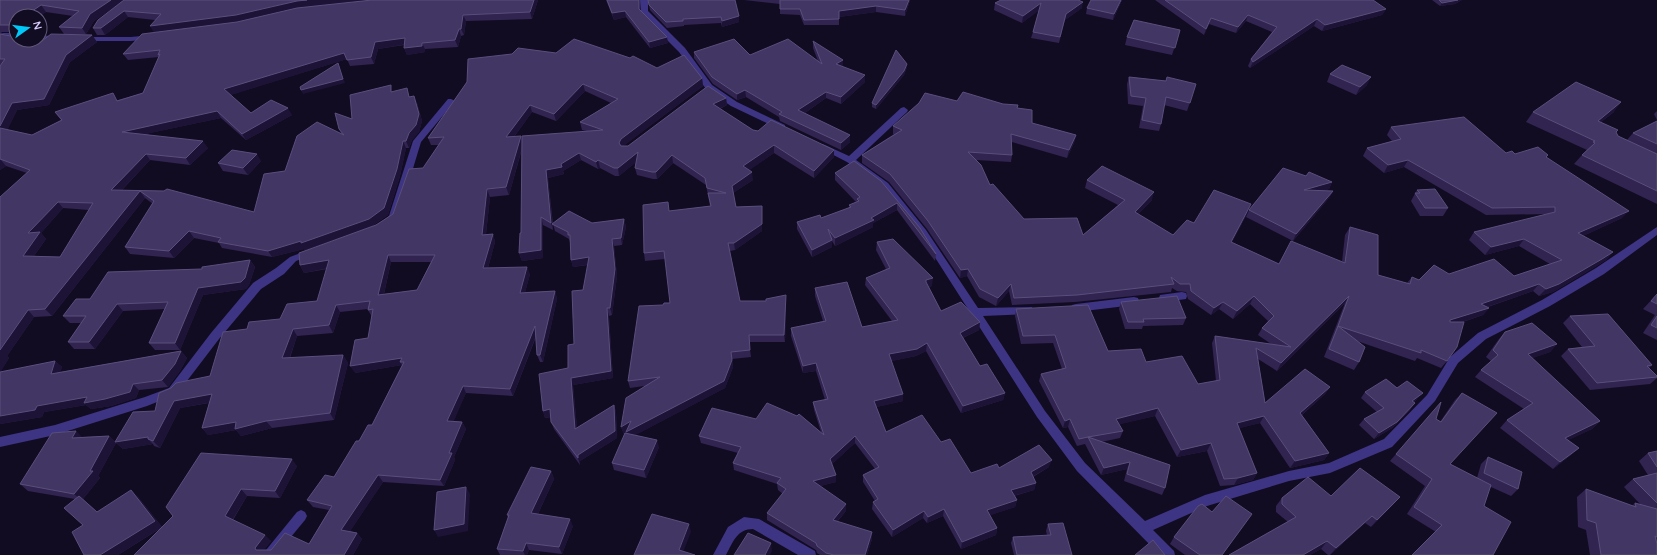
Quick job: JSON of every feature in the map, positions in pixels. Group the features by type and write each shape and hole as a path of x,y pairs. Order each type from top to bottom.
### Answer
{"street":[{"path":"644,0 644,12 682,50 706,90 789,130"},
{"path":"89,39 95,29"},
{"path":"48,38 131,39 160,36"},
{"path":"376,229 393,218 417,141 451,101"},
{"path":"850,160 904,110"},
{"path":"816,144 850,160 885,185 923,232 1041,414 1081,467 1144,528 1168,555"},
{"path":"1144,528 1205,501 1289,476 1330,468 1388,443 1431,398 1454,360 1482,336 1546,303 1600,271 1657,230"},
{"path":"0,442 55,430 147,401 173,391 215,336 257,286 280,271 293,258 321,249"},
{"path":"1068,308 1182,296"},
{"path":"974,312 1039,309"},
{"path":"268,555 301,516"},
{"path":"719,555 732,531 744,523 755,523 810,555"}],"building":[{"path":"0,0 111,0 90,14 82,28 59,27 79,11 41,5 37,8 8,8 8,25 0,25"},
{"path":"124,0 307,0 236,15 150,26 161,14 124,11 101,28 93,28 98,20"},
{"path":"372,0 534,0 530,12 463,15 461,29 459,29 455,40 422,43 422,46 404,48 405,38 375,42 371,57 347,60 344,53 224,89 251,113 271,100 288,108 242,134 217,111 122,132 203,141 186,158 146,154 111,190 164,191 167,189 254,212 264,174 285,171 297,136 317,122 344,135 339,129 335,113 352,119 350,95 391,85 391,92 407,88 409,97 414,96 419,114 416,125 409,133 406,141 403,141 397,169 384,208 369,219 301,243 301,241 268,251 218,242 221,238 189,231 169,251 125,247 154,201 140,191 45,309 28,310 0,350 0,197 30,170 0,159 0,128 32,135 62,120 55,112 113,93 117,101 143,93 160,54 158,55 160,50 123,54 142,34 237,22 297,8","holes":["58,202 93,203 60,257 23,256 40,232 28,233"]},
{"path":"607,0 639,0 639,9 667,37 649,42 625,11 612,13"},
{"path":"648,0 735,0 739,16 722,21 721,17 683,19 683,21 666,22 649,5"},
{"path":"780,0 909,0 905,10 876,6 839,11 839,19 804,20 800,9 780,9"},
{"path":"1001,0 1078,0 1083,2 1066,14 1060,37 1033,32 1041,3 1023,16 995,3"},
{"path":"1091,0 1121,0 1114,14 1087,8"},
{"path":"1165,0 1373,0 1386,9 1325,25 1317,19 1253,62 1251,59 1277,27 1248,15 1238,27 1211,18 1206,29"},
{"path":"1439,0 1458,0 1442,3"},
{"path":"1134,20 1180,30 1175,48 1127,37"},
{"path":"0,34 8,36 8,48 48,48 48,36 51,34 92,35 66,55 44,99 12,103 0,126 0,66 5,59 0,59"},
{"path":"574,39 630,58 633,56 657,68 684,55 702,78 621,139 619,143 621,146 628,146 708,86 726,98 713,104 753,130 758,131 771,120 834,150 814,171 774,145 743,166 752,172 732,186 736,207 762,206 762,224 734,243 728,243 740,301 766,301 766,299 786,295 784,335 749,335 750,350 731,352 732,360 724,381 626,432 631,421 621,427 626,398 660,377 628,381 639,306 663,305 664,303 670,303 664,251 644,253 643,205 668,202 669,211 711,206 708,193 726,193 707,188 705,178 672,155 656,172 652,172 635,168 638,152 618,168 614,168 598,160 596,162 579,153 561,164 562,167 546,170 551,223 541,217 541,250 519,253 521,233 522,136 603,130 580,122 618,99 583,84 554,114 530,105 506,137 521,136 506,187 487,189 482,235 493,234 483,268 527,267 520,293 555,291 540,355 537,355 535,326 510,389 463,386 447,421 462,422 449,453 452,453 440,480 378,475 341,530 357,533 344,555 134,555 173,516 166,507 201,453 292,459 275,491 241,489 225,516 265,535 255,548 256,550 271,550 285,533 309,544 332,506 307,500 325,475 334,477 356,441 359,441 368,425 372,425 404,362 400,362 402,358 350,366 355,340 368,338 373,309 368,310 370,301 336,305 329,325 293,329 282,358 343,355 330,413 266,421 235,429 236,422 202,428 212,394 174,401 153,441 148,439 148,437 115,442 133,412 155,411 159,393 171,388 176,383 210,376 223,332 247,329 249,322 280,319 287,304 317,301 329,260 300,265 299,253 376,225 393,214 409,169 423,168 444,137 428,138 467,82 468,59 512,54 518,48 556,53","holes":["388,255 435,255 417,290 378,295"]},
{"path":"734,39 750,55 788,39 822,64 813,41 843,60 836,64 865,75 841,97 826,92 798,110 850,135 841,143 779,114 782,112 745,90 737,94 712,77 694,52"},
{"path":"896,50 907,64 904,71 876,105 872,103"},
{"path":"338,63 343,79 301,90 300,87"},
{"path":"1342,65 1371,77 1360,87 1330,74"},
{"path":"1129,77 1166,81 1167,77 1196,84 1190,103 1166,97 1161,124 1142,120 1146,98 1131,96"},
{"path":"1576,82 1621,102 1598,121 1618,130 1616,132 1618,136 1657,154 1657,191 1582,155 1595,143 1593,142 1595,141 1533,112"},
{"path":"963,92 1003,104 1018,105 1017,108 1032,110 1032,123 1076,135 1069,150 1011,134 1012,155 968,152 981,165 990,185 993,184 1024,219 1077,218 1083,235 1125,200 1087,180 1102,166 1154,192 1135,212 1173,235 1187,220 1194,223 1214,190 1251,204 1231,242 1279,264 1291,241 1345,263 1350,227 1378,235 1378,275 1410,284 1412,277 1419,280 1434,265 1449,274 1494,259 1514,276 1562,260 1524,239 1491,247 1474,232 1555,212 1555,207 1492,208 1408,160 1388,165 1367,148 1401,139 1391,127 1464,117 1506,153 1512,151 1515,154 1538,147 1548,155 1546,157 1629,211 1578,233 1613,252 1602,259 1559,284 1546,289 1539,284 1481,304 1489,308 1450,320 1450,322 1464,322 1457,347 1447,361 1421,350 1421,353 1338,326 1349,296 1281,363 1256,348 1265,403 1305,369 1330,387 1300,413 1329,453 1295,461 1264,416 1237,423 1257,473 1238,478 1224,479 1211,443 1181,450 1158,408 1116,419 1123,431 1079,439 1070,419 1065,421 1041,374 1066,368 1055,335 1023,336 1016,309 1088,305 1108,351 1141,349 1146,362 1182,356 1198,384 1220,380 1215,336 1291,347 1262,328 1274,316 1254,296 1237,311 1223,302 1214,308 1191,291 1190,284 1180,284 1171,277 1174,284 1077,295 1014,298 1011,284 998,298 980,289 968,269 961,270 928,221 890,174 862,155 902,130 893,126 919,103 925,93 957,101"},
{"path":"1657,121 1657,144 1633,133"},
{"path":"232,150 257,154 243,168 218,163"},
{"path":"854,161 881,181 920,228 936,254 897,203 871,218 874,220 835,238 828,229 832,240 812,250 797,222 820,215 821,218 851,207 849,205 859,201 857,199 860,197 835,173"},
{"path":"1283,168 1306,176 1309,172 1332,182 1304,190 1333,191 1296,234 1249,210"},
{"path":"1435,189 1448,208 1425,208 1415,193 1420,193 1417,190"},
{"path":"569,211 592,223 624,219 621,238 612,239 615,269 610,308 607,308 611,371 571,378 575,429 614,405 615,431 578,455 578,458 551,422 550,409 543,411 539,374 568,368 568,345 574,344 572,291 583,290 589,257 571,260 570,235 568,235 568,232 552,224"},
{"path":"893,239 933,278 926,280 926,282 941,311 961,302 980,322 960,333 980,366 987,364 1005,393 963,406 927,343 917,349 889,354 903,394 874,401 886,432 922,415 941,442 950,439 971,473 997,464 999,468 1039,445 1052,460 1031,472 1036,483 1011,490 1017,500 987,510 997,528 962,542 944,509 928,517 924,511 893,530 873,502 878,499 863,475 879,467 855,436 830,459 836,475 813,481 846,504 833,520 872,532 865,555 834,555 826,553 817,546 816,543 767,513 786,489 777,483 781,478 733,463 741,447 699,436 712,408 756,419 767,403 797,416 799,414 824,435 813,402 828,399 816,363 803,366 791,328 826,321 815,288 847,282 862,327 898,320 866,278 890,268 877,242"},
{"path":"250,260 245,278 241,282 198,288 175,343 149,343 168,302 117,304 89,342 68,342 86,316 63,316 76,299 90,299 108,272 202,269 202,267"},
{"path":"1657,294 1657,304 1651,301"},
{"path":"1177,296 1186,318 1143,319 1144,322 1128,322 1121,302"},
{"path":"1608,314 1652,365 1647,366 1657,377 1597,383 1568,349 1595,346 1570,316"},
{"path":"1657,316 1657,328 1651,325"},
{"path":"1532,323 1557,344 1528,354 1600,421 1565,438 1579,448 1560,462 1507,420 1533,403 1481,370 1498,355 1493,350 1505,332"},
{"path":"1338,326 1365,347 1359,362 1329,349"},
{"path":"181,351 175,364 162,380 133,384 130,392 84,403 87,397 37,406 35,410 0,416 0,372 55,361 51,374"},
{"path":"1386,379 1397,388 1407,381 1423,393 1412,401 1415,403 1397,422 1379,433 1364,419 1384,408 1365,392"},
{"path":"1462,393 1497,413 1450,464 1491,485 1484,506 1511,522 1493,555 1412,555 1442,525 1414,507 1432,479 1396,454 1441,402 1436,419 1441,422"},
{"path":"76,431 72,438 109,436 90,471 93,471 74,494 20,484 52,433"},
{"path":"625,433 657,440 644,470 612,463"},
{"path":"1088,437 1170,465 1165,488 1127,474 1130,462 1104,468"},
{"path":"1657,451 1657,467 1648,453"},
{"path":"1488,457 1522,472 1518,489 1484,473"},
{"path":"531,467 551,471 531,513 570,519 559,547 526,543 523,551 497,549 509,515 507,515"},
{"path":"1360,468 1400,497 1377,520 1372,516 1336,548 1327,541 1303,555 1229,555 1296,517 1282,504 1282,498 1308,477 1331,496"},
{"path":"1657,473 1657,503 1633,479"},
{"path":"466,487 464,524 434,530 437,492"},
{"path":"1586,489 1636,507 1635,503 1657,509 1657,537 1655,536 1657,555 1601,555 1596,523 1587,520"},
{"path":"131,490 155,521 100,555 84,555 72,532 83,525 64,508 79,496 97,512"},
{"path":"1226,496 1252,514 1222,555 1200,555 1174,537 1198,506 1202,504 1212,512"},
{"path":"652,514 689,524 679,550 695,555 634,555"},
{"path":"1063,523 1072,555 1017,555 1013,537 1051,535 1048,524"},
{"path":"748,533 771,543 765,555 734,555"},
{"path":"1153,540 1165,555 1135,555"}]}
